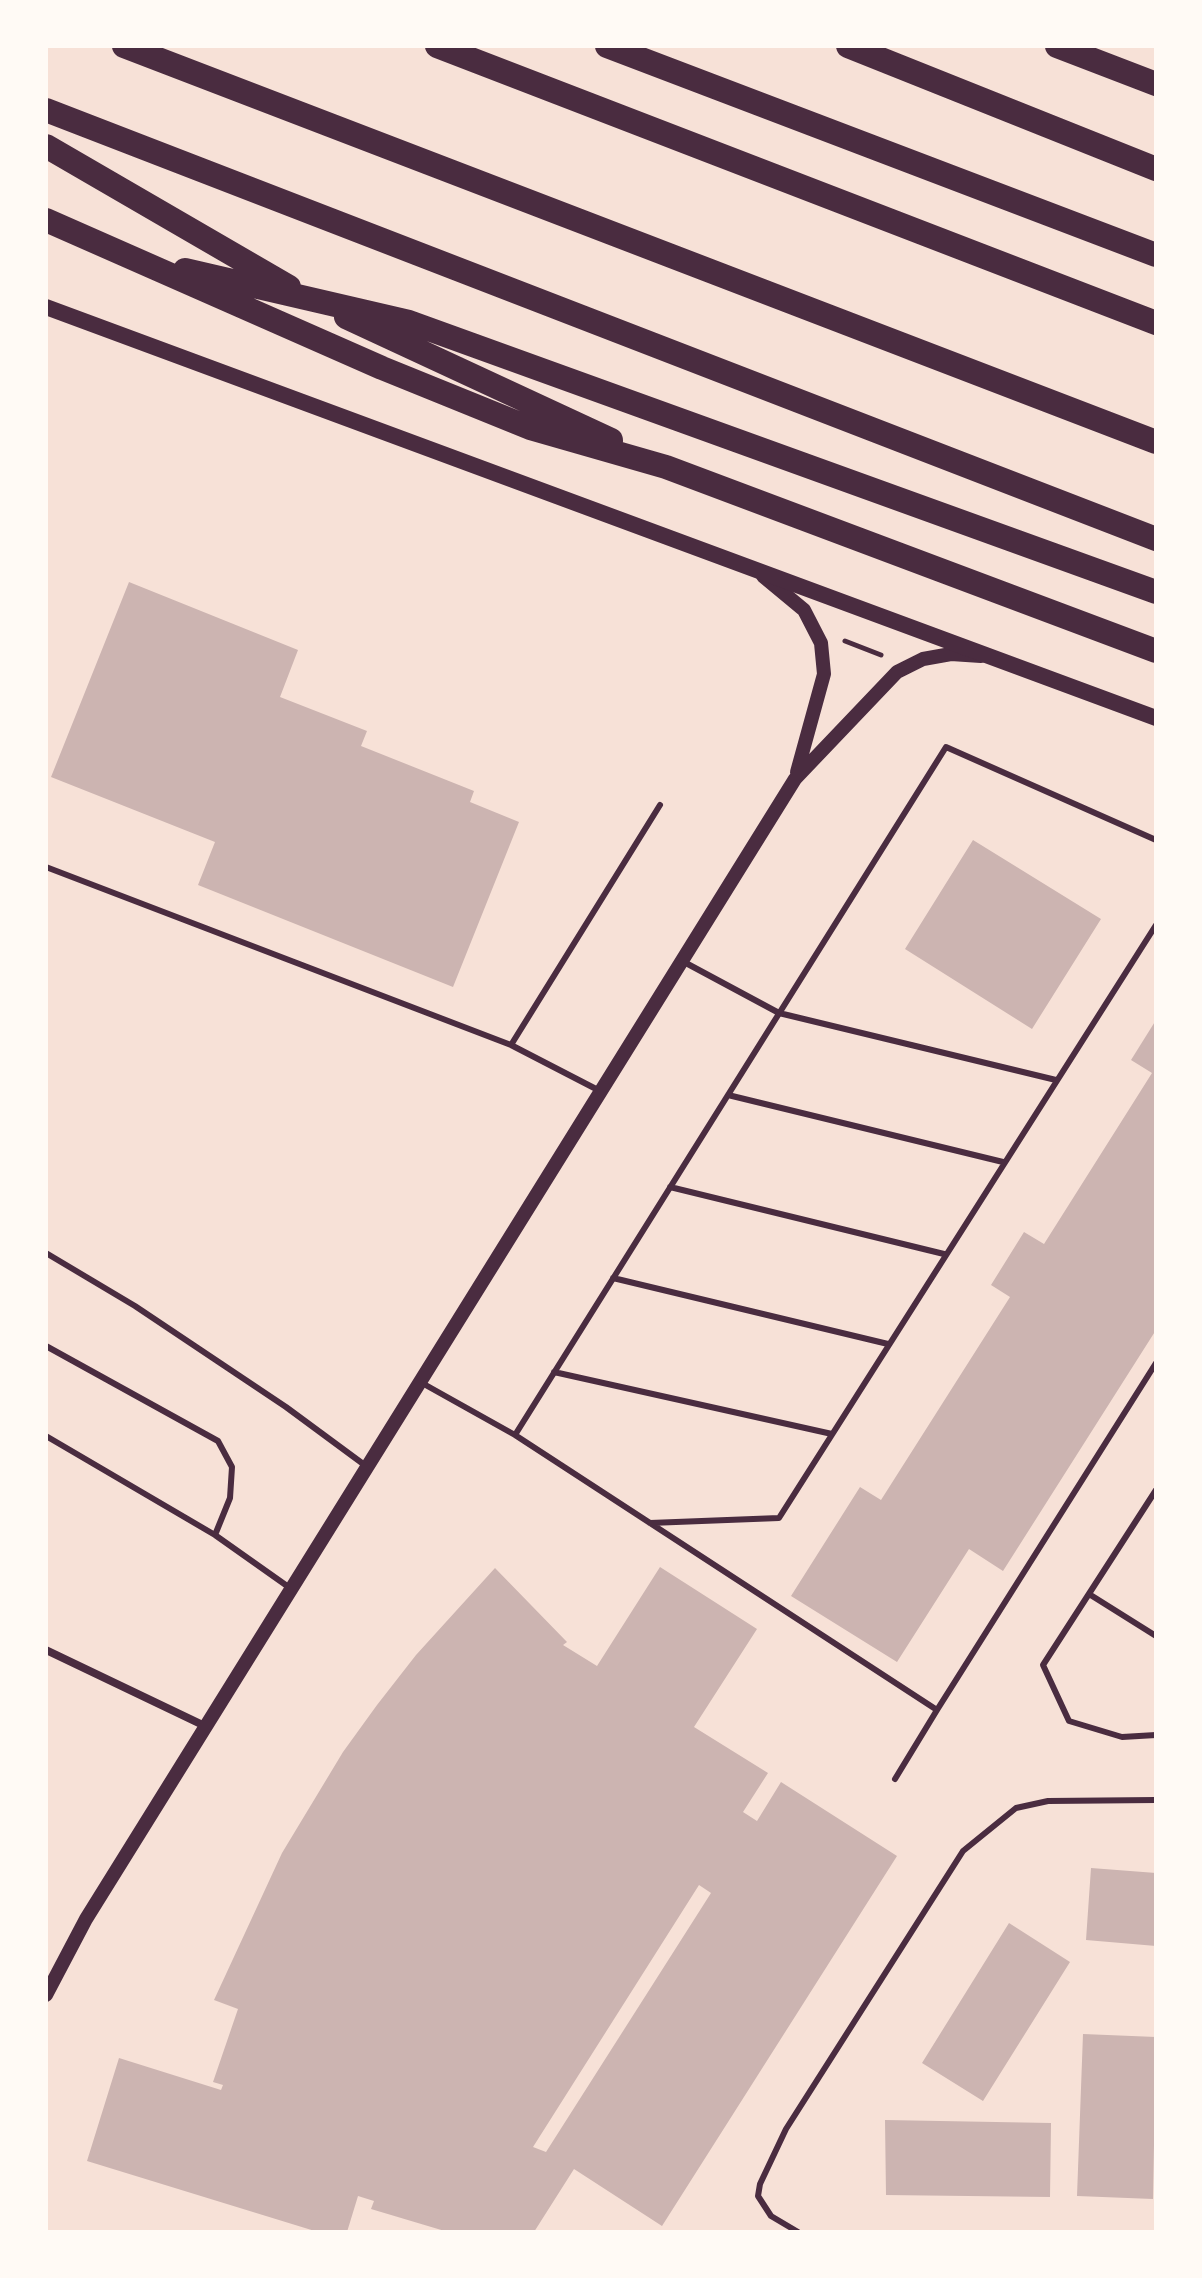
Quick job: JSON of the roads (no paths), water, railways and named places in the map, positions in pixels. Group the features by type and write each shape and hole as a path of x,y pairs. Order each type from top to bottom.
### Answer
{"highway":[{"path":"124,46 1156,442"},
{"path":"437,46 1156,323"},
{"path":"607,46 1156,255"},
{"path":"848,46 1156,169"},
{"path":"1057,46 1156,84"},
{"path":"46,110 1156,539"},
{"path":"46,146 308,298 416,352 538,404 666,467"},
{"path":"46,220 382,368 530,428 666,467 1156,651"},
{"path":"46,238 409,322 1156,592"}],"main road":[{"path":"46,307 1156,718"}],"street":[{"path":"753,569 804,610 821,643 824,674 795,779"},
{"path":"46,1995 86,1919 795,779 897,672 923,659 951,654 994,657"},
{"path":"46,1650 207,1727"}],"lane":[{"path":"515,1435 946,747 1156,840"},
{"path":"511,1045 660,805"},
{"path":"46,867 511,1045 600,1091"},
{"path":"650,1523 779,1518 1156,925"},
{"path":"681,961 779,1013 1056,1080"},
{"path":"728,1095 1003,1162"},
{"path":"670,1187 944,1254"},
{"path":"46,1253 135,1306 286,1407 366,1466"},
{"path":"613,1278 888,1344"},
{"path":"46,1346 218,1441 232,1467 230,1498 215,1535"},
{"path":"895,1779 1156,1363"},
{"path":"554,1372 832,1434"},
{"path":"419,1381 515,1435 937,1710"},
{"path":"46,1436 215,1535 293,1590"},
{"path":"1156,1490 1043,1665 1069,1721 1122,1737 1156,1735"},
{"path":"1089,1594 1156,1636"},
{"path":"798,2232 771,2216 758,2196 760,2184 786,2129 963,1851 1016,1808 1048,1801 1156,1800"}]}
